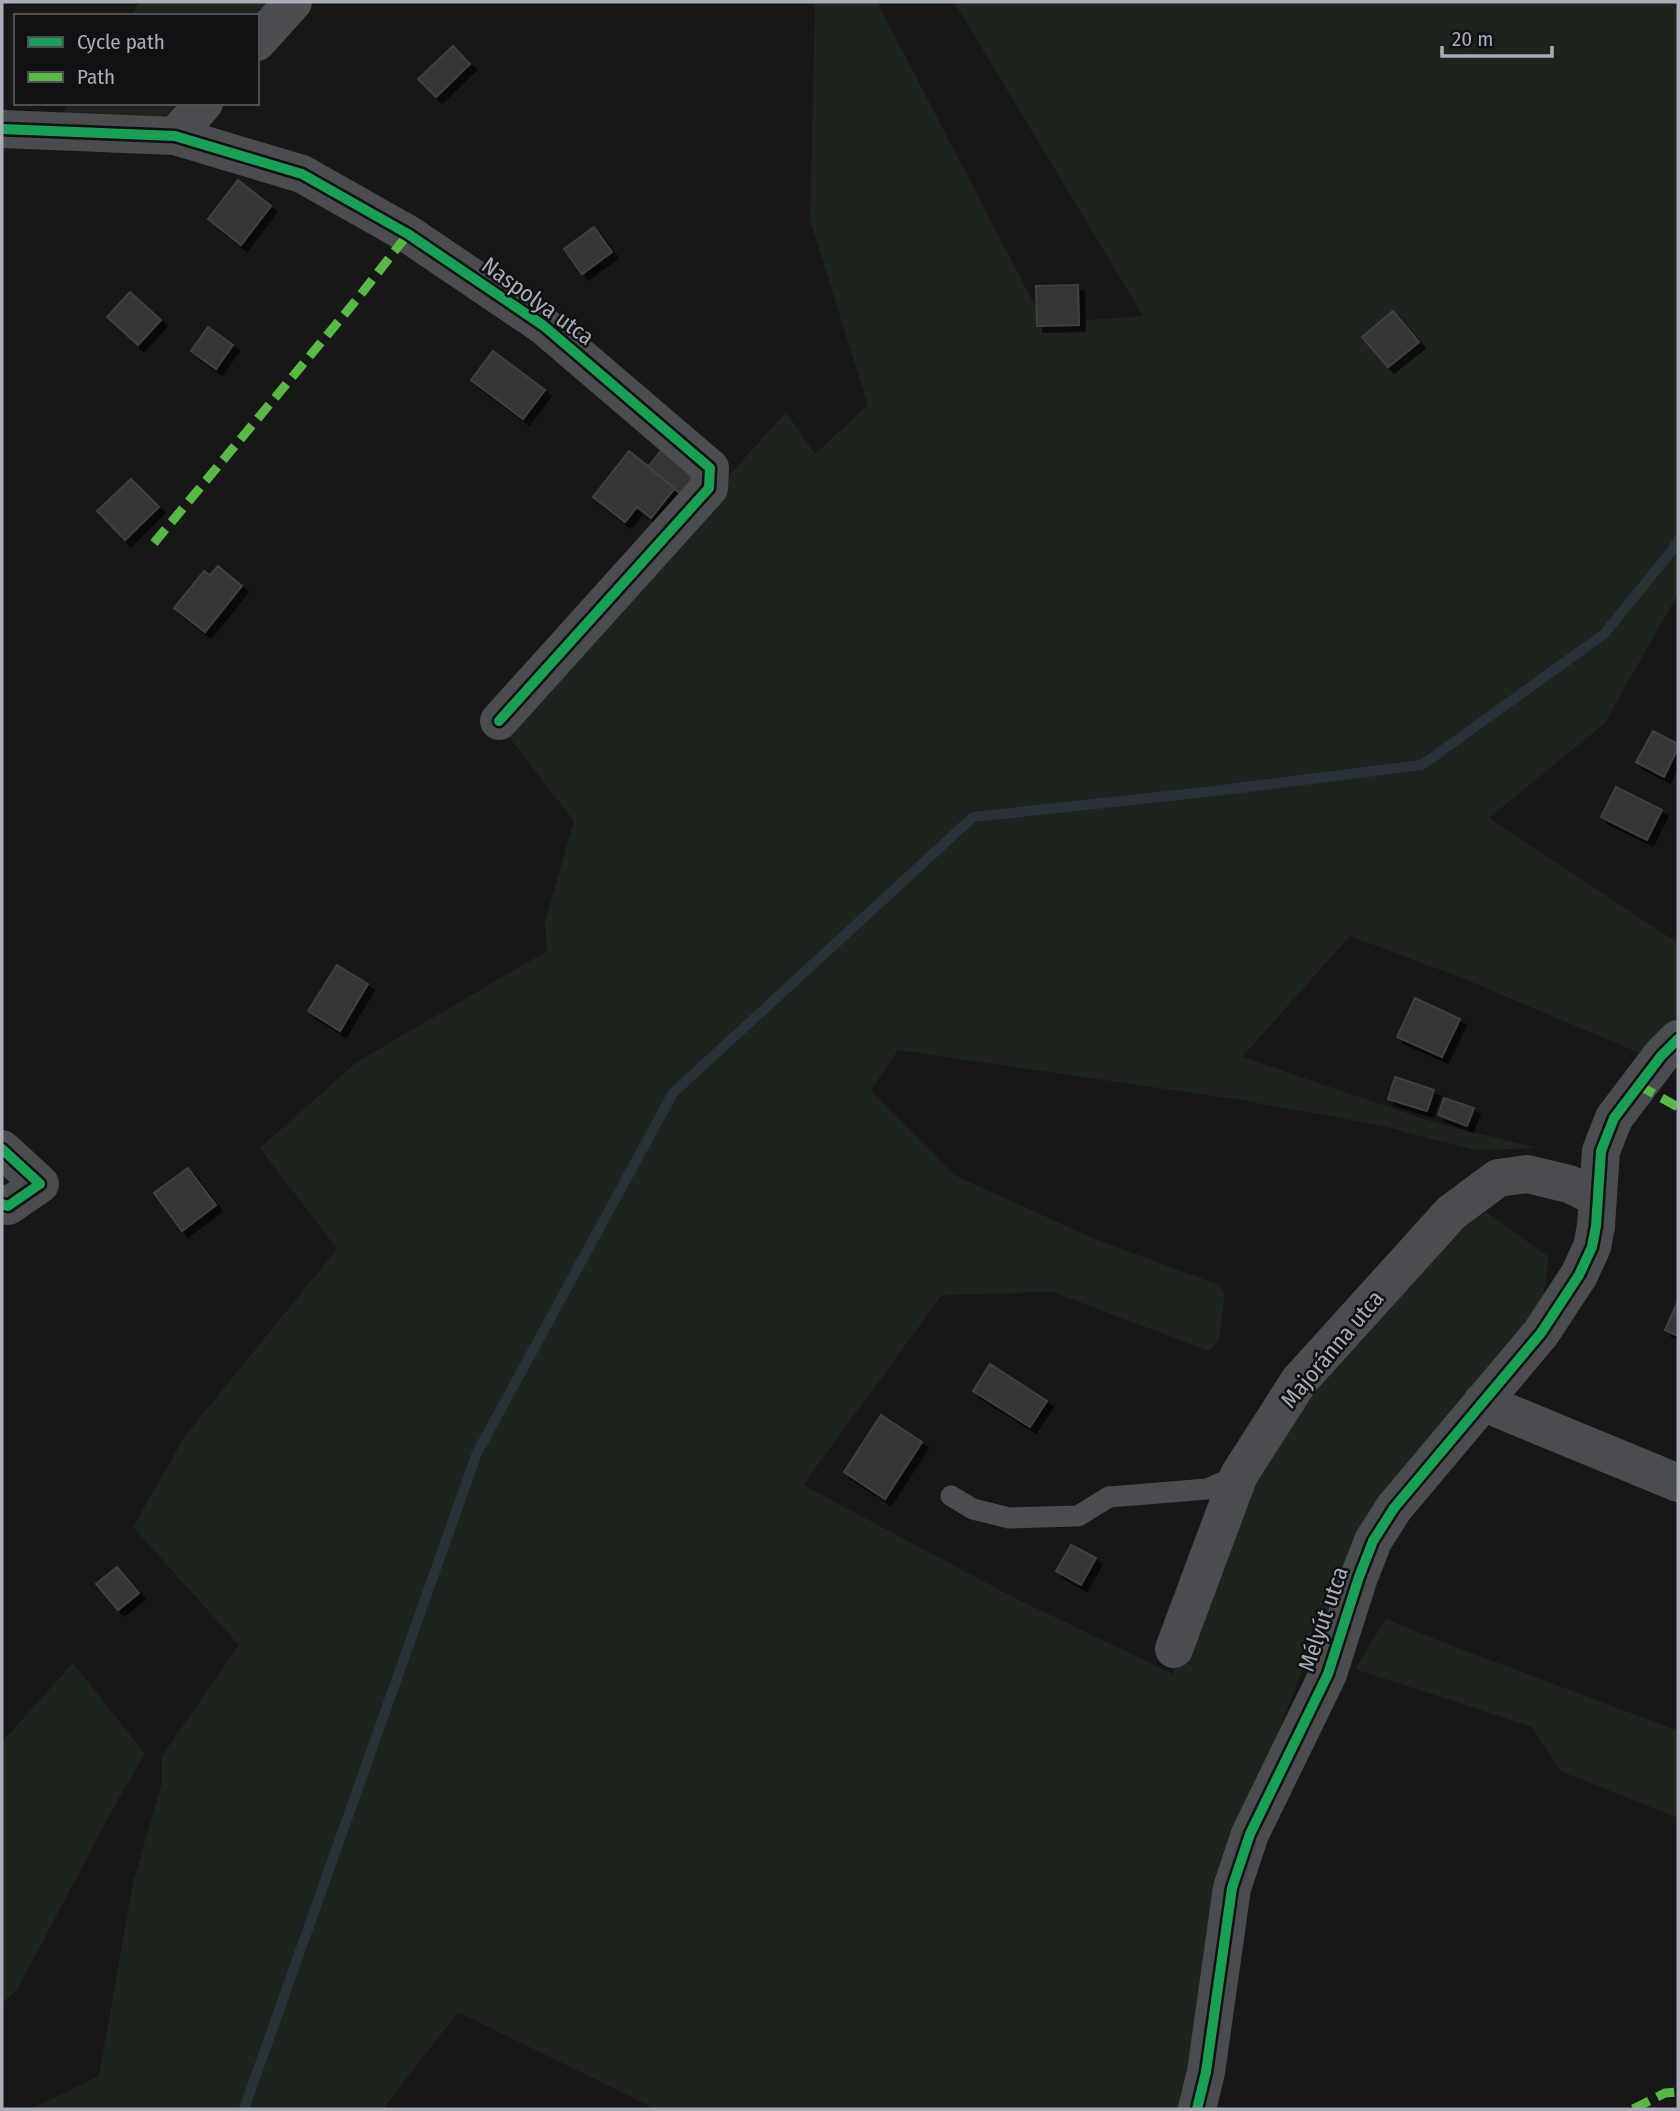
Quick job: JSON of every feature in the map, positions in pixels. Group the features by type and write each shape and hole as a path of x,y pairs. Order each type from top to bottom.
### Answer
{"street":[{"path":"259,40 293,2"},
{"path":"175,136 202,105"},
{"name":"Naspolya utca","path":"2,129 175,136 302,174 408,234 544,326 710,468 709,488 499,722"},
{"name":"Mélyút utca","path":"1197,2109 1206,2072 1232,1888 1250,1834 1328,1674 1373,1541 1394,1508 1541,1333 1579,1275 1592,1247 1601,1150 1614,1118 1661,1056 1678,1039"},
{"path":"2,1149 40,1184 8,1206 2,1204"},
{"name":"Majoránna utca","path":"1174,1649 1239,1475 1298,1381 1451,1213 1498,1178 1527,1174 1569,1184 1596,1197"},
{"path":"1482,1402 1678,1483"}],"lane":[{"path":"951,1496 973,1509 1009,1518 1078,1517 1109,1497 1207,1489 1239,1475"}],"shaded area":[{"path":"140,2 276,2 259,15 131,14"},
{"path":"813,2 877,2 1044,323 1143,316 954,2 1678,2 1678,594 1604,724 1489,818 1678,943 1678,1028 1649,1057 1462,978 1350,936 1242,1057 1436,1123 1538,1148 1474,1150 1379,1125 1235,1099 898,1050 871,1090 954,1175 1095,1239 1219,1285 1225,1295 1219,1339 1209,1351 1053,1292 942,1295 803,1485 1013,1597 1173,1674 1224,1514 1261,1460 1418,1262 1486,1212 1549,1257 1543,1299 1357,1546 1302,1671 1236,1842 1209,1958 1179,2109 656,2109 458,2012 383,2109 31,2109 99,2076 133,1883 162,1782 162,1756 239,1645 133,1527 185,1436 337,1249 260,1148 357,1062 547,951 545,922 574,821 502,728 786,412 815,454 868,405 810,220"},
{"path":"69,105 182,105 168,121 52,129"},
{"path":"1386,1619 1678,1731 1678,1818 1560,1771 1532,1727 1355,1669"},
{"path":"73,1663 145,1754 116,1803 17,1990 2,2003 2,1742"}],"building":[{"path":"453,46 470,64 436,97 418,79"},
{"path":"238,180 271,206 241,245 208,219"},
{"path":"594,227 612,252 582,274 564,249"},
{"path":"1078,285 1079,325 1037,326 1036,286"},
{"path":"130,292 161,320 138,345 107,317"},
{"path":"1393,311 1419,342 1388,367 1362,337"},
{"path":"208,327 233,345 216,369 191,351"},
{"path":"493,351 545,390 523,419 471,380"},
{"path":"664,447 698,475 682,495 648,467"},
{"path":"629,451 675,488 651,518 637,507 625,522 593,497"},
{"path":"131,479 159,507 125,540 97,511"},
{"path":"218,566 242,586 205,632 174,608 204,571 210,575"},
{"path":"1653,731 1678,744 1664,777 1636,762"},
{"path":"1616,787 1662,810 1647,840 1601,817"},
{"path":"337,965 368,984 340,1031 308,1011"},
{"path":"1415,998 1460,1019 1442,1057 1397,1037"},
{"path":"1395,1077 1434,1090 1427,1111 1388,1099"},
{"path":"1444,1098 1474,1108 1467,1126 1438,1115"},
{"path":"188,1168 216,1205 182,1231 154,1193"},
{"path":"1678,1301 1678,1336 1665,1330"},
{"path":"990,1364 1047,1401 1030,1427 973,1391"},
{"path":"881,1415 922,1442 885,1499 844,1472"},
{"path":"1071,1545 1096,1558 1081,1585 1056,1571"},
{"path":"117,1567 139,1593 118,1610 96,1584"}],"waterway":[{"path":"244,2109 477,1453 673,1093 973,817 1422,765 1604,634 1678,540"}],"marked path":[{"path":"154,543 408,234"},
{"path":"1638,1085 1678,1107"},
{"path":"1633,2109 1665,2093 1678,2092"}],"cycle path":[{"path":"2,129 175,136 302,174 408,234 544,326 710,468 709,488 499,721"},
{"path":"1197,2109 1206,2072 1232,1888 1250,1834 1328,1674 1373,1541 1394,1508 1541,1333 1579,1275 1592,1247 1601,1151 1614,1118 1661,1056 1678,1039"},
{"path":"2,1149 40,1184 8,1206 2,1204"}]}
